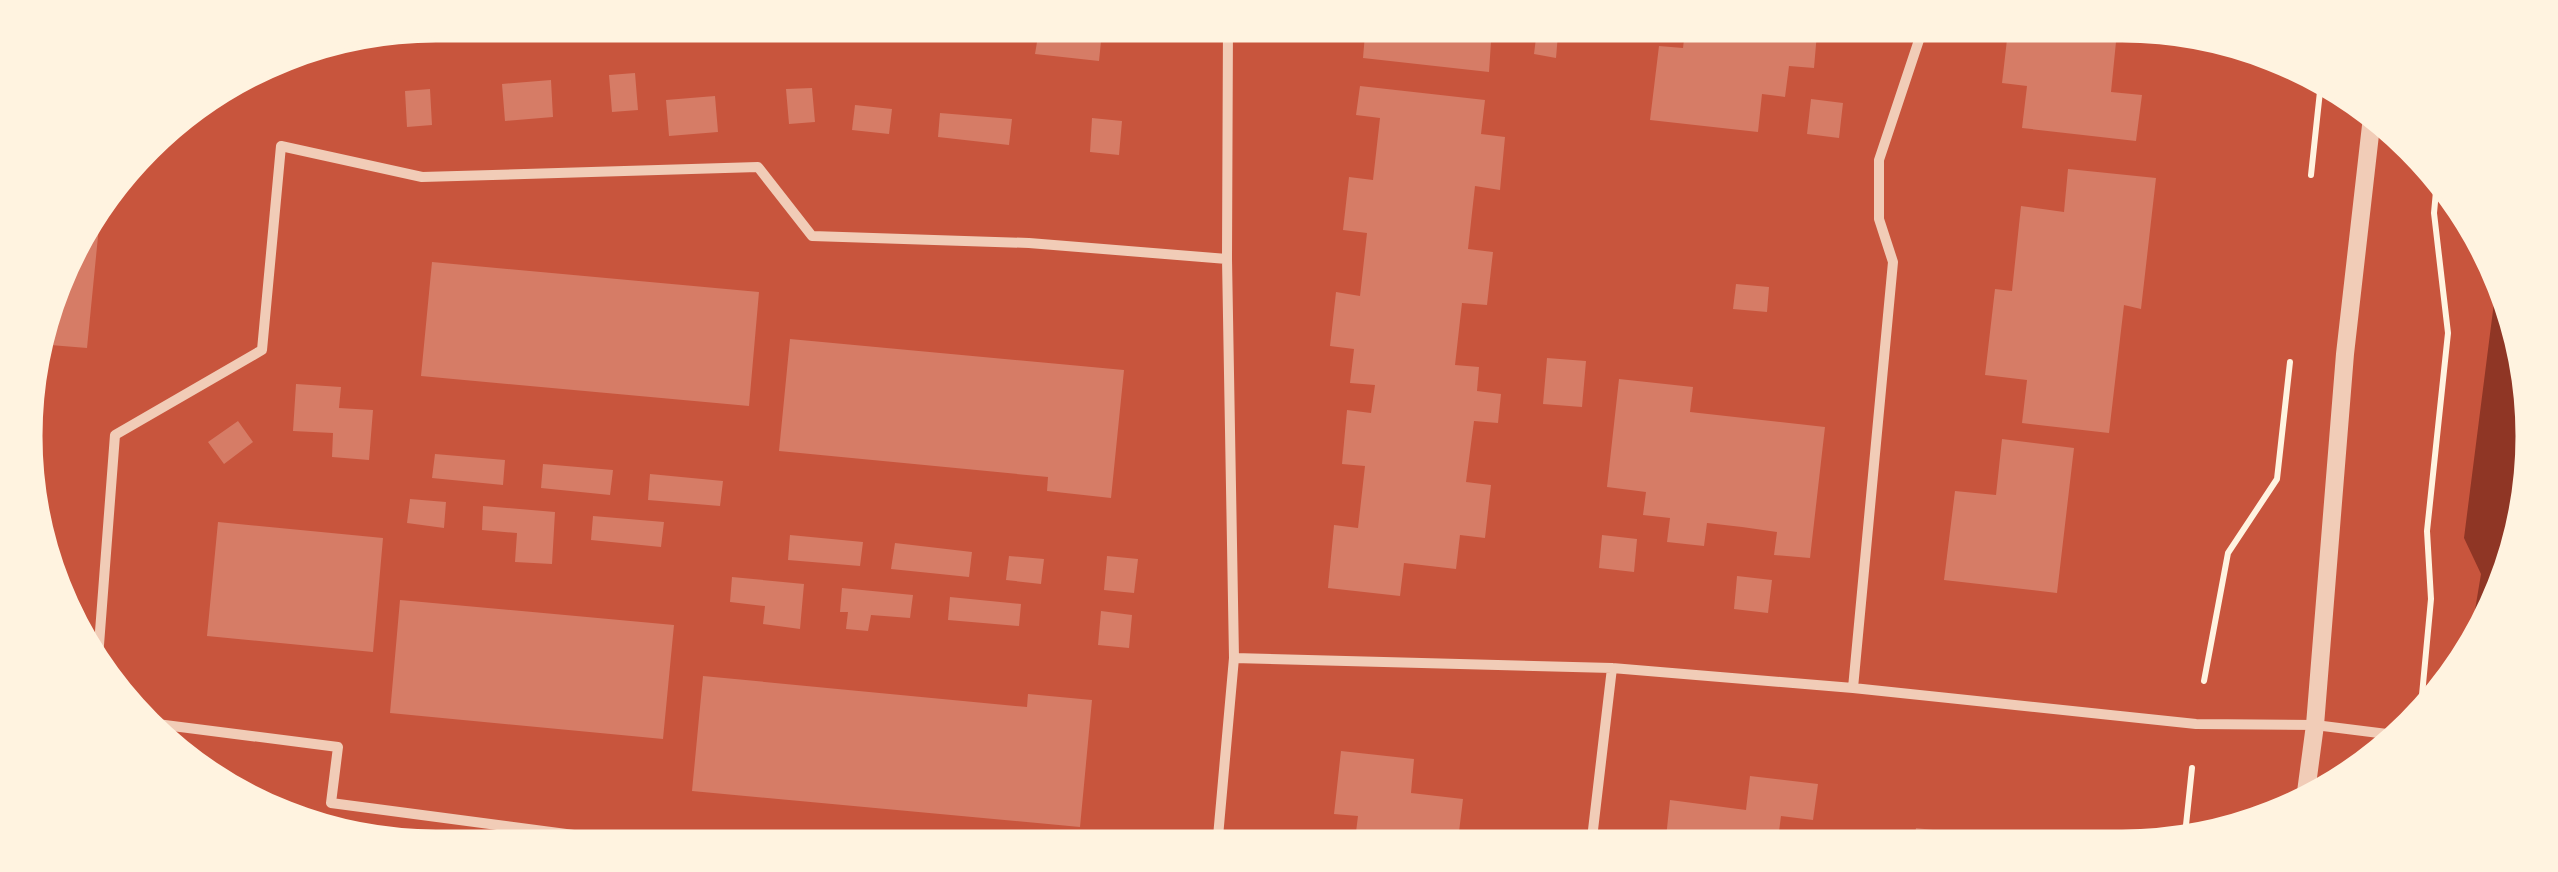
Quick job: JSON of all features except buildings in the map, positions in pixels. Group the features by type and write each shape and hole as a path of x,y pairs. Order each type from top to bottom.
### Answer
{"street":[{"path":"1218,832 1234,658 1227,259 1228,40"},
{"path":"1853,688 1892,262 1880,219 1879,160 1919,40"},
{"path":"2307,786 2345,354 2372,129"},
{"path":"99,644 115,435 262,350 281,146 422,177 758,166 812,236 1030,244 1227,259"},
{"path":"1234,658 1612,668 1853,688 2196,724 2315,725 2384,733"},
{"path":"1593,832 1612,668"},
{"path":"166,725 338,746 332,803 551,832"}],"path":[{"path":"2310,182 2320,93"},
{"path":"2422,694 2431,599 2428,532 2448,332 2434,212 2436,195"},
{"path":"2186,827 2196,724 2228,553 2277,479 2290,360"}],"shaded area":[{"path":"2494,301 2515,384 2517,462 2505,538 2474,617 2481,574 2464,538"}]}
